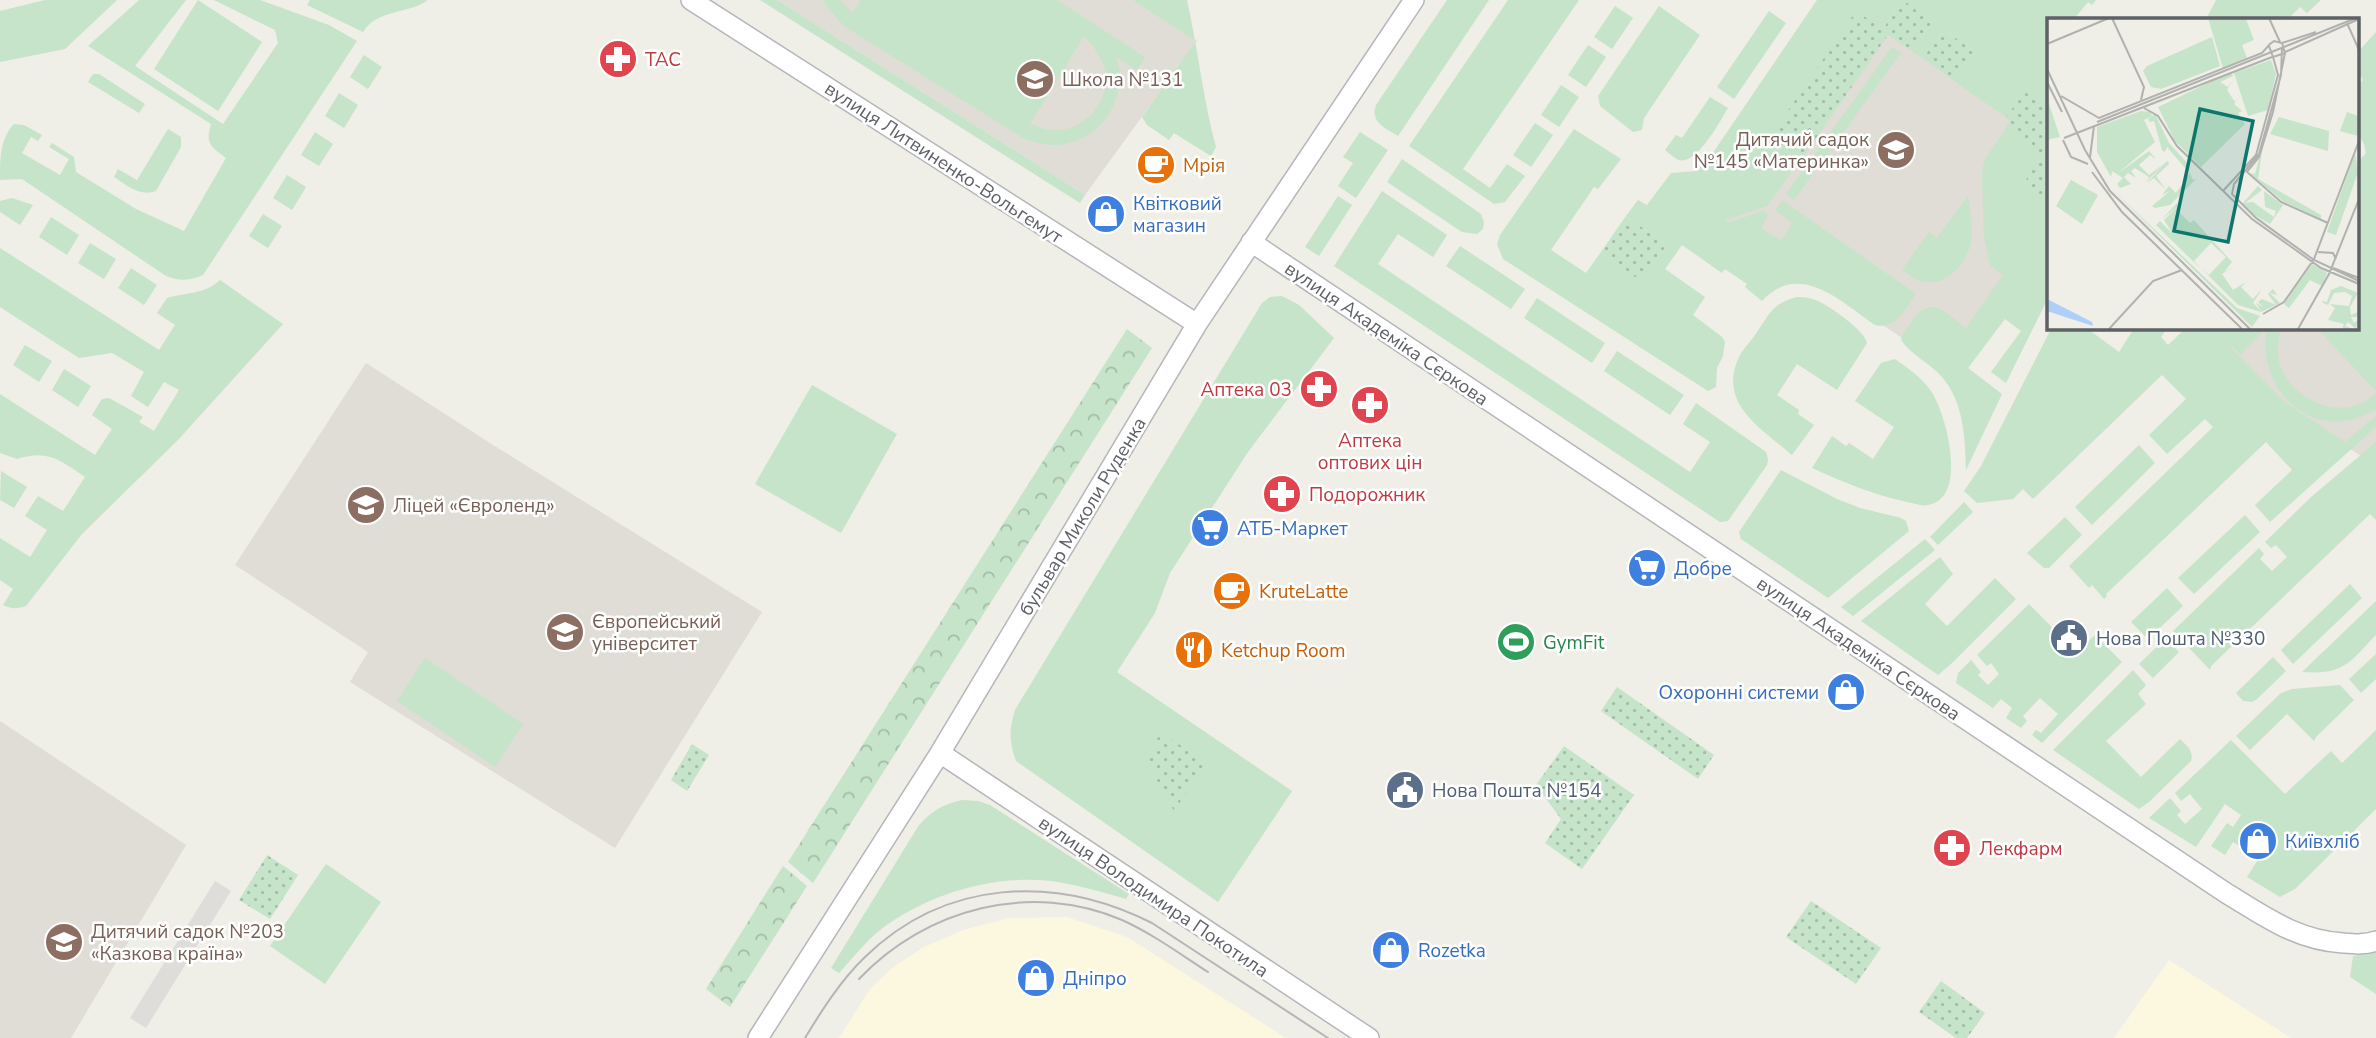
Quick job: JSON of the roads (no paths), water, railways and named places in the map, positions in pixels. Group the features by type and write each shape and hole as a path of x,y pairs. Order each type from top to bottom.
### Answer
{"street":[{"name":"вулиця Литвиненко-Вольгемут","path":"691,0 1197,324"},
{"name":"бульвар Миколи Руденка","path":"758,1038 940,753 1197,324 1414,0"},
{"name":"вулиця Академіка Сєркова","path":"1251,242 2226,893 2291,932 2321,942 2366,945 2376,941"},
{"name":"вулиця Володимира Покотила","path":"940,753 1369,1038"}],"tram line":[{"path":"805,1038 848,975 896,931 930,912 965,899 1002,892 1040,892 1077,897 1115,907 1152,923 1328,1038"},
{"path":"859,979 886,954 916,934 981,908 1016,903 1052,903 1087,908 1122,920 1208,972"}],"place":[{"name":"ТАС","path":"618,59"},
{"name":"Школа №131","path":"1035,79"},
{"name":"Дитячий садок №145 «Материнка»","path":"1896,150"},
{"name":"Мрія","path":"1156,165"},
{"name":"Квітковий магазин","path":"1106,214"},
{"name":"Аптека 03","path":"1319,389"},
{"name":"Аптека оптових цін","path":"1370,405"},
{"name":"Подорожник","path":"1282,494"},
{"name":"Ліцей «Євроленд»","path":"366,505"},
{"name":"АТБ-Маркет","path":"1210,528"},
{"name":"Добре","path":"1647,568"},
{"name":"KruteLatte","path":"1232,591"},
{"name":"Європейський університет","path":"565,632"},
{"name":"Нова Пошта №330","path":"2069,638"},
{"name":"GymFit","path":"1516,642"},
{"name":"Ketchup Room","path":"1194,650"},
{"name":"Охоронні системи","path":"1846,692"},
{"name":"Нова Пошта №154","path":"1405,790"},
{"name":"Київхліб","path":"2258,841"},
{"name":"Лекфарм","path":"1952,848"},
{"name":"Дитячий садок №203 «Казкова країна»","path":"64,942"},
{"name":"Rozetka","path":"1391,950"},
{"name":"Дніпро","path":"1036,978"}]}
